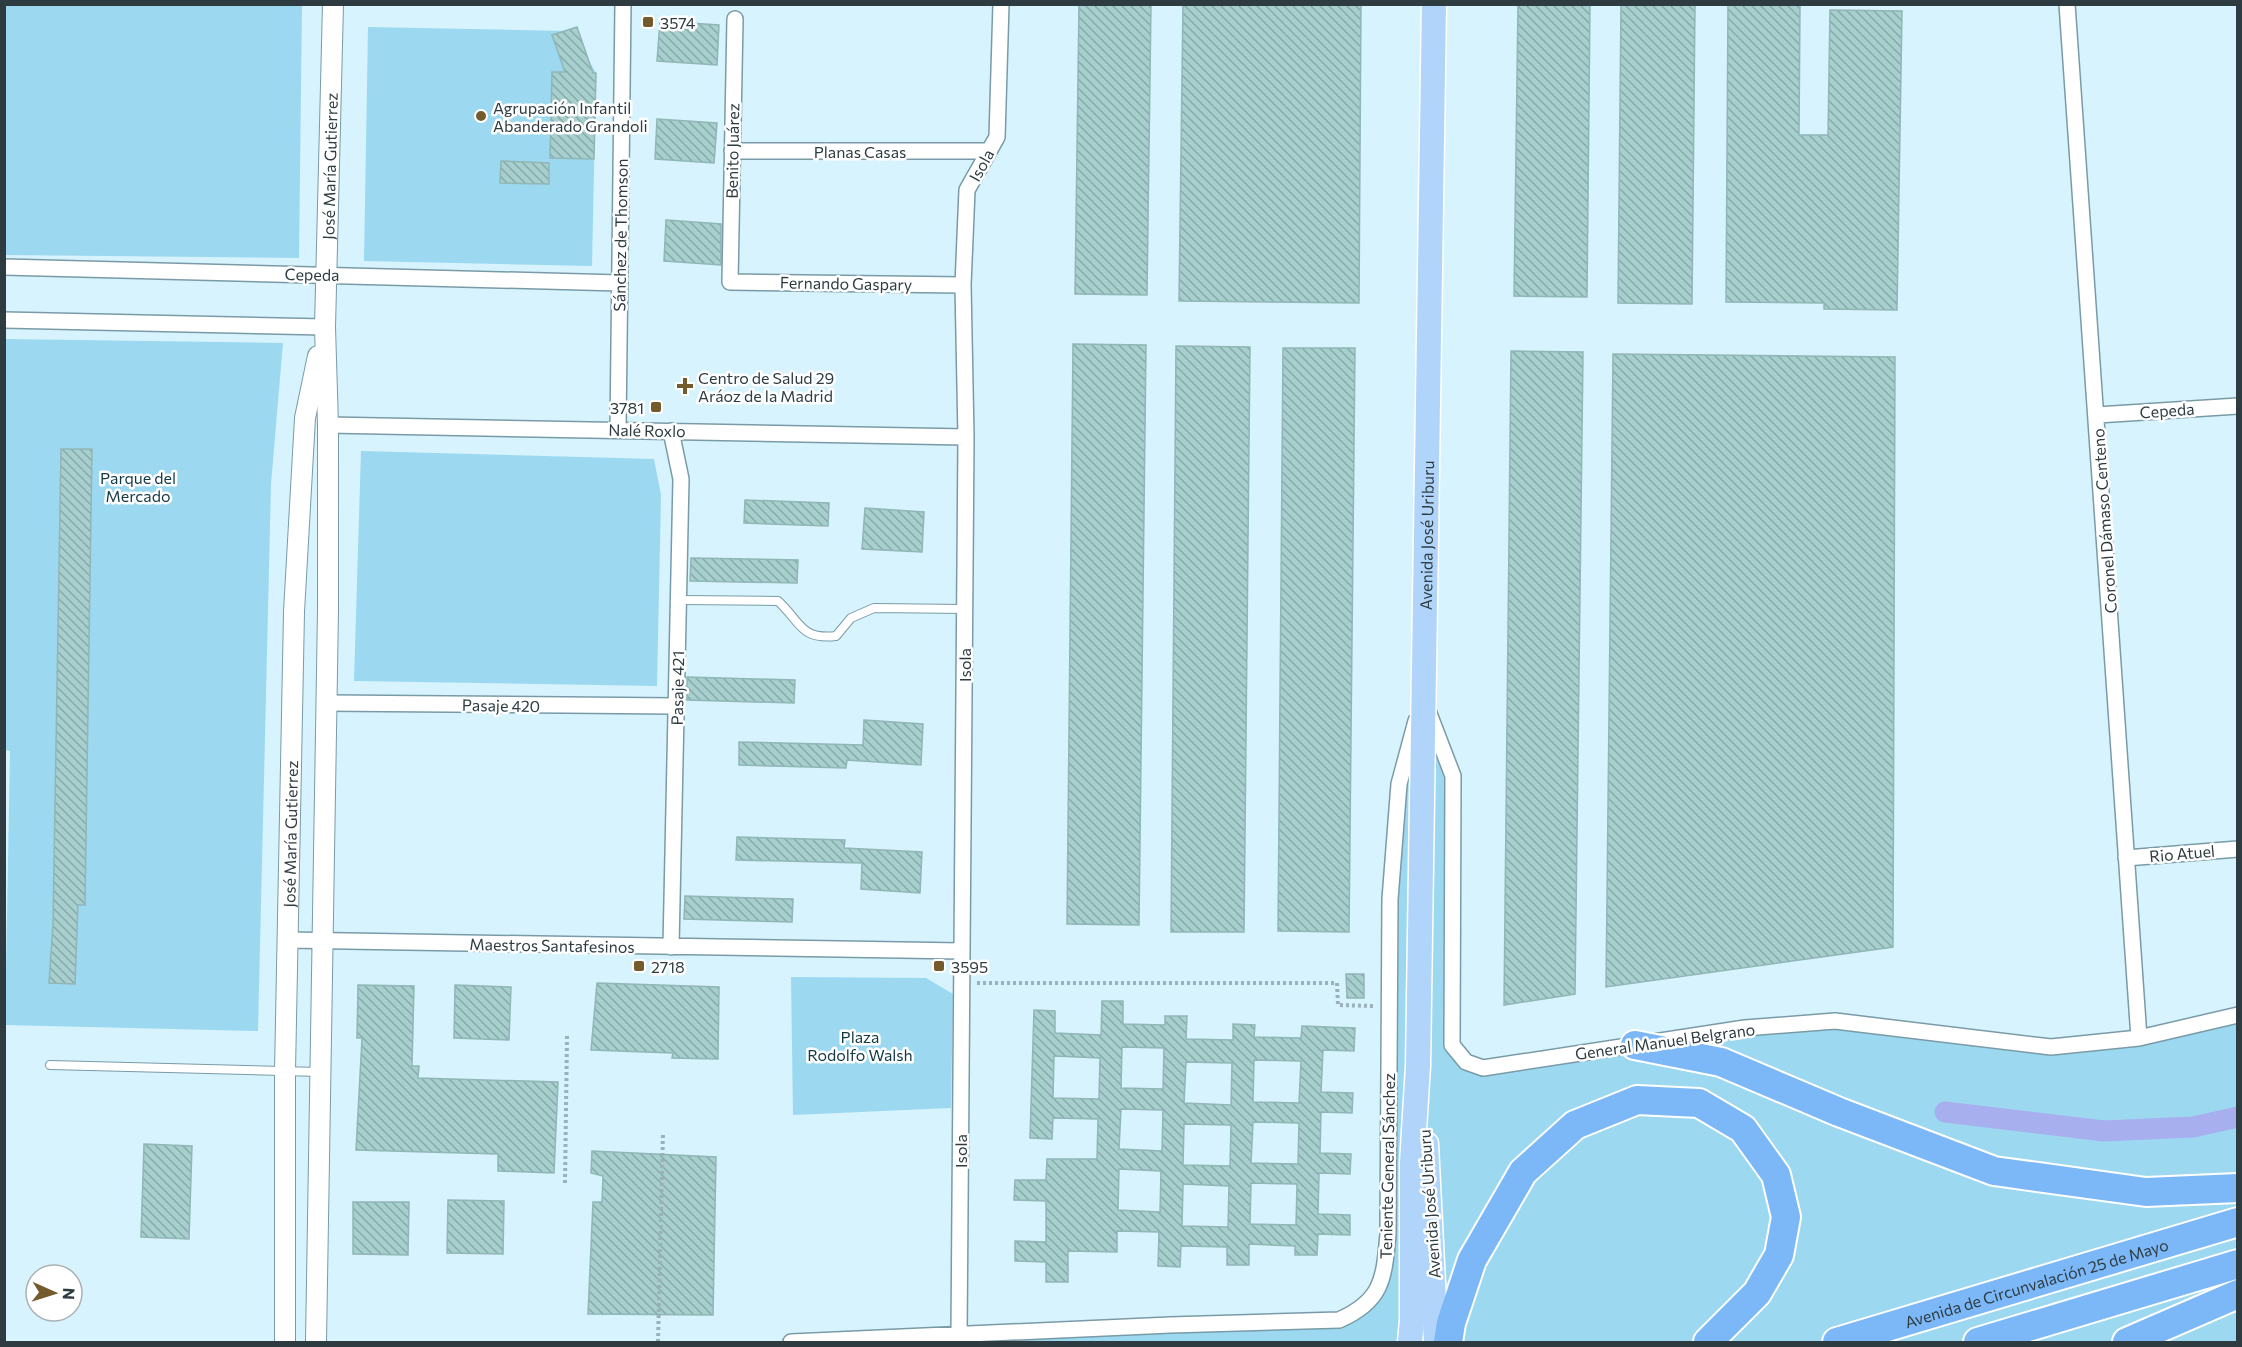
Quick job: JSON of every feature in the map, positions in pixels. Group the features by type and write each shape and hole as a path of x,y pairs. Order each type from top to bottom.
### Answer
{"highway":[{"path":"1635,1045 1721,1062 1839,1112 1994,1172 2146,1192 2238,1188"},
{"path":"1448,1342 1451,1323 1472,1260 1523,1172 1575,1125 1636,1100 1699,1103 1743,1129 1776,1175 1786,1217 1779,1256 1757,1293 1708,1342"},
{"name":"Avenida de Circunvalación 25 de Mayo","path":"1836,1342 2238,1222"},
{"path":"1978,1342 2238,1264"},
{"path":"2127,1342 2238,1294"}],"main road":[{"name":"Avenida José Uriburu","path":"1410,1342 1413,1320 1412,1163 1418,1066 1434,4"},
{"name":"Avenida José Uriburu","path":"1418,1066 1427,1155 1436,1342"}],"street":[{"name":"José María Gutierrez","path":"316,1342 326,703 328,425 325,327 333,4"},
{"name":"Sánchez de Thomson","path":"618,430 623,4"},
{"name":"Isola","path":"959,1335 966,437 963,285 967,190 987,151 998,137 1001,4"},
{"name":"Coronel Dámaso Centeno","path":"2067,4 2139,1038"},
{"name":"Benito Juárez","path":"730,282 735,20"},
{"name":"Planas Casas","path":"732,151 987,151"},
{"name":"Cepeda","path":"4,267 620,283"},
{"name":"Fernando Gaspary","path":"730,282 963,285"},
{"path":"4,320 325,327"},
{"name":"José María Gutierrez","path":"285,1342 285,1071 294,612 305,418 325,327"},
{"name":"Cepeda","path":"2097,415 2238,406"},
{"name":"Nalé Roxlo","path":"328,425 966,437"},
{"name":"Pasaje 421","path":"671,431 681,479 671,947"},
{"name":"Teniente General Sánchez","path":"791,1342 1339,1320 1357,1312 1377,1294 1385,1263 1388,1234 1390,899 1399,784 1422,698"},
{"name":"General Manuel Belgrano","path":"1422,698 1453,776 1452,1045 1466,1062 1483,1068 1745,1028 1835,1021 2051,1047 2139,1038 2238,1015"},
{"name":"Pasaje 420","path":"326,703 676,706"},
{"name":"Rio Atuel","path":"2126,858 2238,849"},
{"name":"Maestros Santafesinos","path":"287,940 962,951"}],"lane":[{"path":"678,600 778,601 792,613 802,630 818,638 836,636 851,618 874,608 964,609"},
{"path":"50,1065 319,1072"}],"path":[{"path":"962,983 1337,983 1338,1005 1390,1006"},
{"path":"565,1183 567,1036"},
{"path":"658,1342 663,1132"}],"green space":[{"path":"5,4 302,5 299,258 5,255"},
{"name":"Agrupación Infantil Abanderado Grandoli","path":"368,27 567,31 577,27 589,61 596,73 592,266 364,261"},
{"name":"Parque del Mercado","path":"5,339 283,343 271,484 258,1031 5,1025 10,751 4,750"},
{"path":"361,451 654,459 661,495 657,686 354,681"},
{"path":"1422,697 1453,776 1452,1045 1482,1068 1835,1021 2051,1047 2237,1015 2237,1342 791,1342 1357,1312 1385,1263 1399,784"},
{"name":"Plaza Rodolfo Walsh","path":"791,977 926,978 953,994 951,1108 793,1115"}],"building":[{"path":"1079,4 1151,4 1147,295 1075,294"},
{"path":"1183,4 1361,4 1359,303 1179,301"},
{"path":"1518,4 1590,4 1587,297 1514,296"},
{"path":"1621,4 1695,4 1692,304 1618,303"},
{"path":"1728,4 1800,4 1799,135 1828,135 1830,10 1902,11 1897,310 1824,309 1824,303 1726,302"},
{"path":"660,21 719,25 717,65 657,61"},
{"path":"577,27 593,73 596,73 594,159 550,158 552,72 565,72 552,35"},
{"path":"657,119 717,123 714,163 655,159"},
{"path":"501,161 549,163 549,184 500,183"},
{"path":"666,220 721,224 721,265 664,261"},
{"path":"1073,344 1146,345 1139,925 1067,924"},
{"path":"1176,346 1250,347 1244,932 1171,932"},
{"path":"1283,348 1355,348 1349,932 1278,931"},
{"path":"1511,351 1583,352 1575,994 1504,1005"},
{"path":"1613,354 1895,357 1893,947 1606,987"},
{"path":"61,449 92,449 85,905 78,905 75,984 49,983 53,924"},
{"path":"745,500 829,503 828,526 744,523"},
{"path":"865,508 924,512 922,552 862,549"},
{"path":"691,558 798,560 797,583 690,581"},
{"path":"687,677 795,680 794,703 687,700"},
{"path":"864,720 923,724 921,765 847,760 846,768 739,765 739,742 863,745"},
{"path":"737,837 845,840 844,848 922,852 920,893 861,889 862,863 736,860"},
{"path":"685,896 793,899 792,922 684,919"},
{"path":"1346,974 1364,974 1364,998 1347,998"},
{"path":"597,983 719,987 718,1059 672,1058 673,1053 591,1050"},
{"path":"358,985 414,986 412,1066 419,1066 418,1078 558,1082 554,1173 498,1171 498,1154 356,1150 362,1038 357,1038"},
{"path":"455,985 511,987 509,1040 454,1038"},
{"path":"1102,1001 1123,1001 1123,1024 1165,1025 1165,1016 1187,1016 1186,1039 1233,1040 1233,1024 1255,1025 1254,1037 1301,1038 1302,1026 1355,1028 1354,1051 1323,1050 1321,1092 1353,1093 1352,1113 1321,1112 1320,1153 1351,1154 1350,1174 1319,1173 1318,1214 1350,1215 1350,1235 1318,1234 1317,1255 1295,1255 1295,1246 1249,1244 1249,1265 1227,1265 1227,1247 1181,1246 1180,1267 1158,1266 1159,1232 1117,1231 1117,1252 1068,1251 1068,1282 1046,1282 1046,1262 1015,1261 1015,1241 1046,1242 1046,1201 1014,1200 1015,1180 1046,1180 1047,1159 1097,1159 1098,1119 1053,1118 1052,1139 1030,1138 1034,1010 1055,1011 1055,1033 1101,1035","holes":["1122,1047 1164,1048 1163,1089 1121,1088","1054,1056 1100,1058 1099,1099 1053,1098","1254,1060 1301,1061 1299,1103 1253,1102","1186,1062 1232,1063 1231,1105 1184,1103","1121,1109 1163,1110 1162,1151 1119,1149","1253,1122 1299,1123 1298,1164 1251,1163","1184,1124 1231,1125 1230,1166 1183,1165","1119,1169 1161,1171 1160,1212 1118,1210","1251,1183 1297,1184 1296,1225 1250,1224","1183,1184 1229,1186 1228,1227 1182,1226"]},
{"path":"144,1144 192,1146 189,1239 141,1237"},
{"path":"592,1151 716,1157 713,1315 588,1314 593,1202 602,1202 603,1176 591,1173"},
{"path":"448,1200 504,1201 503,1254 447,1253"},
{"path":"353,1202 409,1202 408,1255 353,1254"}],"waterway":[{"path":"1945,1112 2104,1131 2193,1127 2238,1117"}],"place":[{"name":"3574","path":"648,22"},
{"name":"Agrupación Infantil Abanderado Grandoli","path":"481,116"},
{"name":"Centro de Salud 29 Aráoz de la Madrid","path":"685,386"},
{"name":"3781","path":"656,407"},
{"name":"2718","path":"639,966"},
{"name":"3595","path":"939,966"}]}
